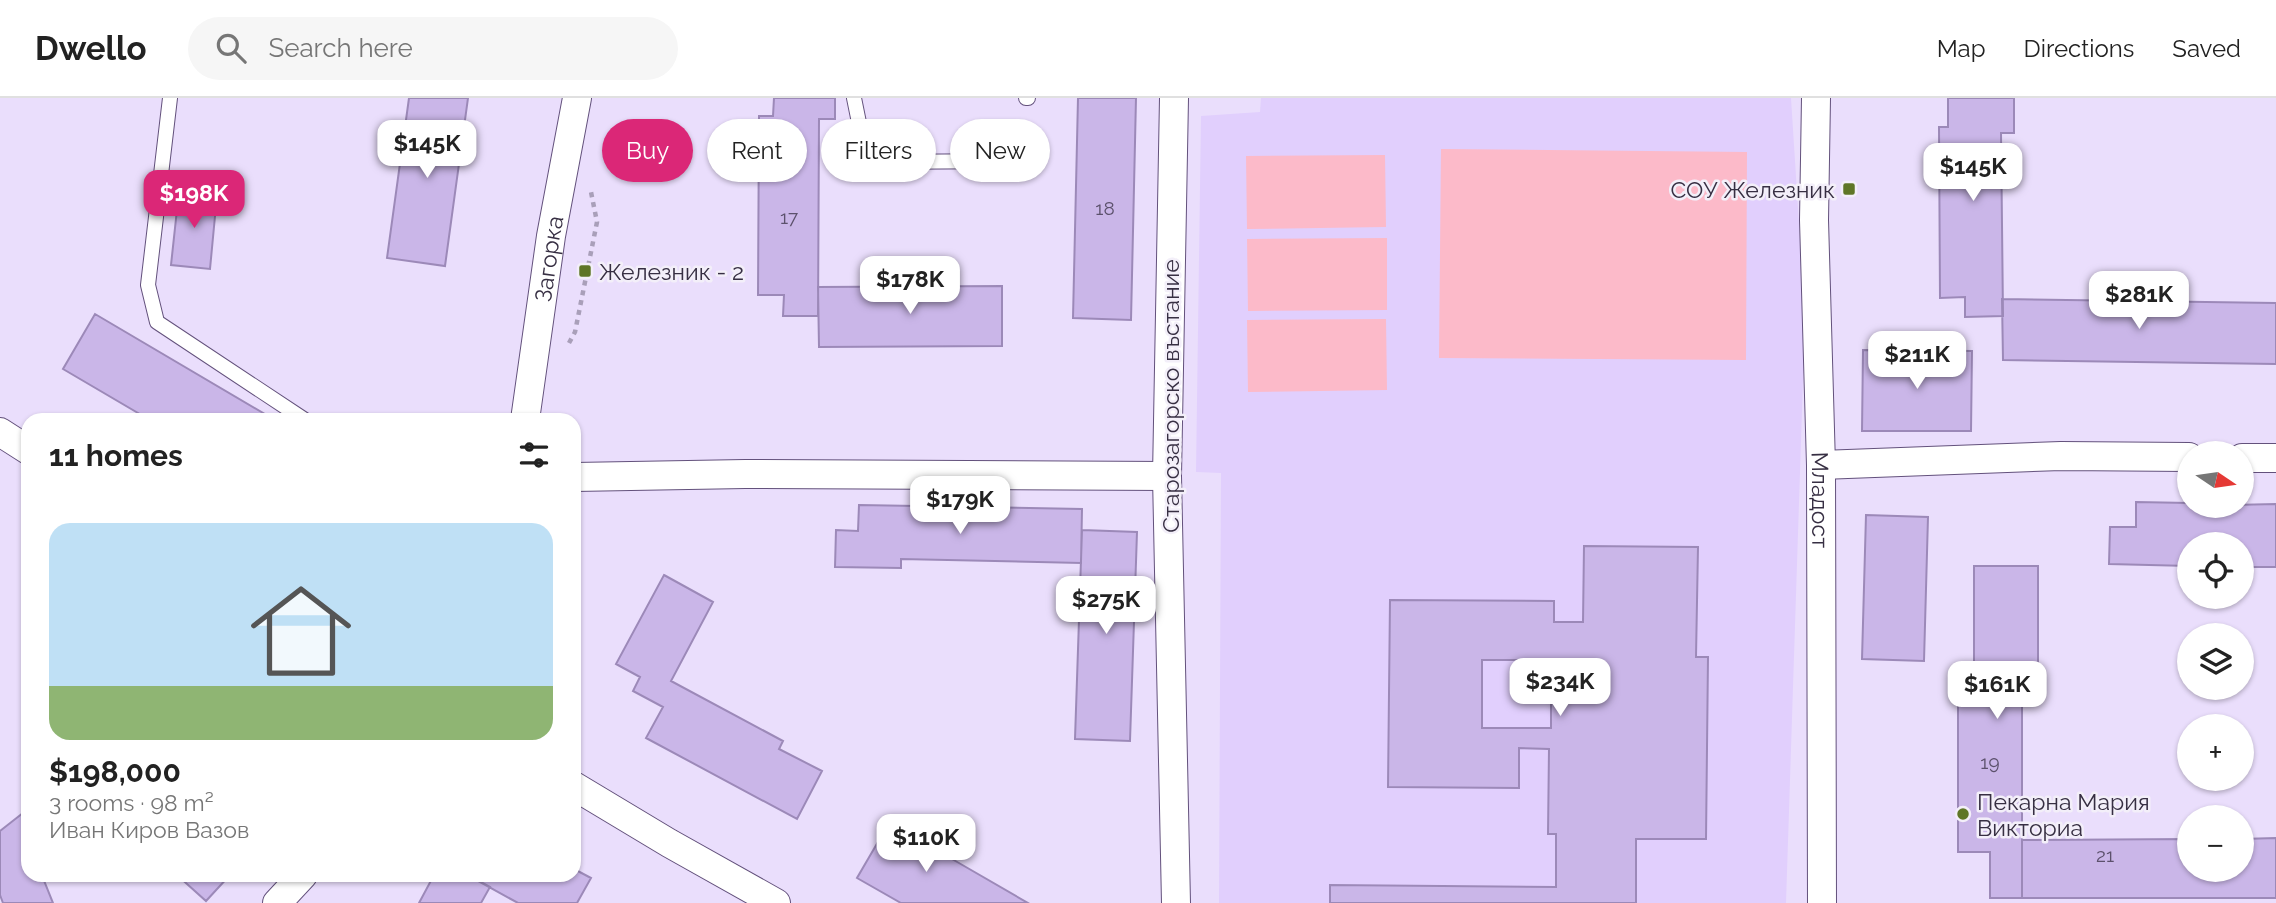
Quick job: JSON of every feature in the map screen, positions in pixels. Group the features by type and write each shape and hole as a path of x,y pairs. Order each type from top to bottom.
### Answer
{"street":[{"name":"Загорка","path":"526,413 551,236 577,98"},
{"name":"Старозагорско въстание","path":"1174,98 1167,476 1176,903"},
{"name":"Младост","path":"1816,98 1814,220 1821,465 1822,903"},
{"path":"0,432 21,446"},
{"path":"1821,465 2061,456 2177,457"},
{"path":"2254,458 2276,458"},
{"path":"581,477 745,474 1167,476"},
{"path":"581,790 776,903"},
{"path":"277,903 296,882"}],"lane":[{"path":"170,98 148,285 157,322 294,413"},
{"path":"854,98 867,162 950,161"}],"shaded area":[{"path":"1261,98 1791,98 1805,318 1786,903 1219,903 1221,473 1196,472 1201,116 1260,112"},
{"path":"1441,149 1747,152 1746,360 1439,358"},
{"path":"1385,155 1386,227 1247,229 1246,156"},
{"path":"1387,238 1387,310 1248,311 1247,239"},
{"path":"1386,319 1387,390 1248,392 1247,320"}],"building":[{"path":"409,98 468,98 445,266 387,258"},
{"path":"774,98 835,98 835,119 819,119 818,316 783,316 784,295 758,295 759,182 807,182 807,119 759,119 759,116 773,116"},
{"path":"1078,98 1136,98 1131,320 1073,318"},
{"path":"1948,98 2014,98 2014,133 2001,133 2003,316 1965,317 1965,297 1940,298 1939,127 1948,127"},
{"path":"179,191 217,195 210,269 171,265"},
{"path":"1002,286 1002,346 819,347 818,287"},
{"path":"2002,299 2276,303 2276,364 2003,360"},
{"path":"95,314 263,413 138,413 63,369"},
{"path":"1863,350 1972,351 1971,431 1862,431"},
{"path":"2136,502 2177,503 2177,518 2254,518 2254,505 2276,504 2276,567 2254,567 2254,532 2177,532 2177,566 2109,564 2110,527 2136,527"},
{"path":"859,505 1082,509 1081,563 901,559 901,568 835,567 836,530 858,531"},
{"path":"1866,515 1928,517 1924,661 1862,659"},
{"path":"1082,530 1137,532 1130,741 1075,739"},
{"path":"1584,546 1698,547 1696,657 1708,657 1706,839 1636,839 1636,903 1330,903 1330,885 1556,887 1556,834 1548,834 1549,749 1519,748 1519,788 1388,787 1390,600 1554,601 1554,622 1583,622","holes":["1482,660 1551,660 1551,728 1482,728"]},
{"path":"1974,566 2038,566 2038,672 2022,672 2022,898 1990,898 1990,852 1958,852 1958,667 1974,668"},
{"path":"664,575 713,602 671,681 783,741 779,749 822,771 797,819 646,738 663,707 633,691 640,677 616,664"},
{"path":"21,814 21,882 45,882 53,903 3,903 0,895 0,831"},
{"path":"889,823 1028,903 901,903 857,878"},
{"path":"2276,838 2276,898 2022,898 2022,840 2177,839 2177,882 2254,882 2254,839"},
{"path":"581,873 591,878 577,903 518,903 480,882 581,882"},
{"path":"185,882 224,882 206,901"},
{"path":"430,882 481,882 490,887 481,903 419,903"}],"place":[{"name":"СОУ Железник","path":"1849,189"},
{"name":"Железник - 2","path":"585,271"},
{"name":"Пекарна Мария Викториа","path":"1963,814"}]}
